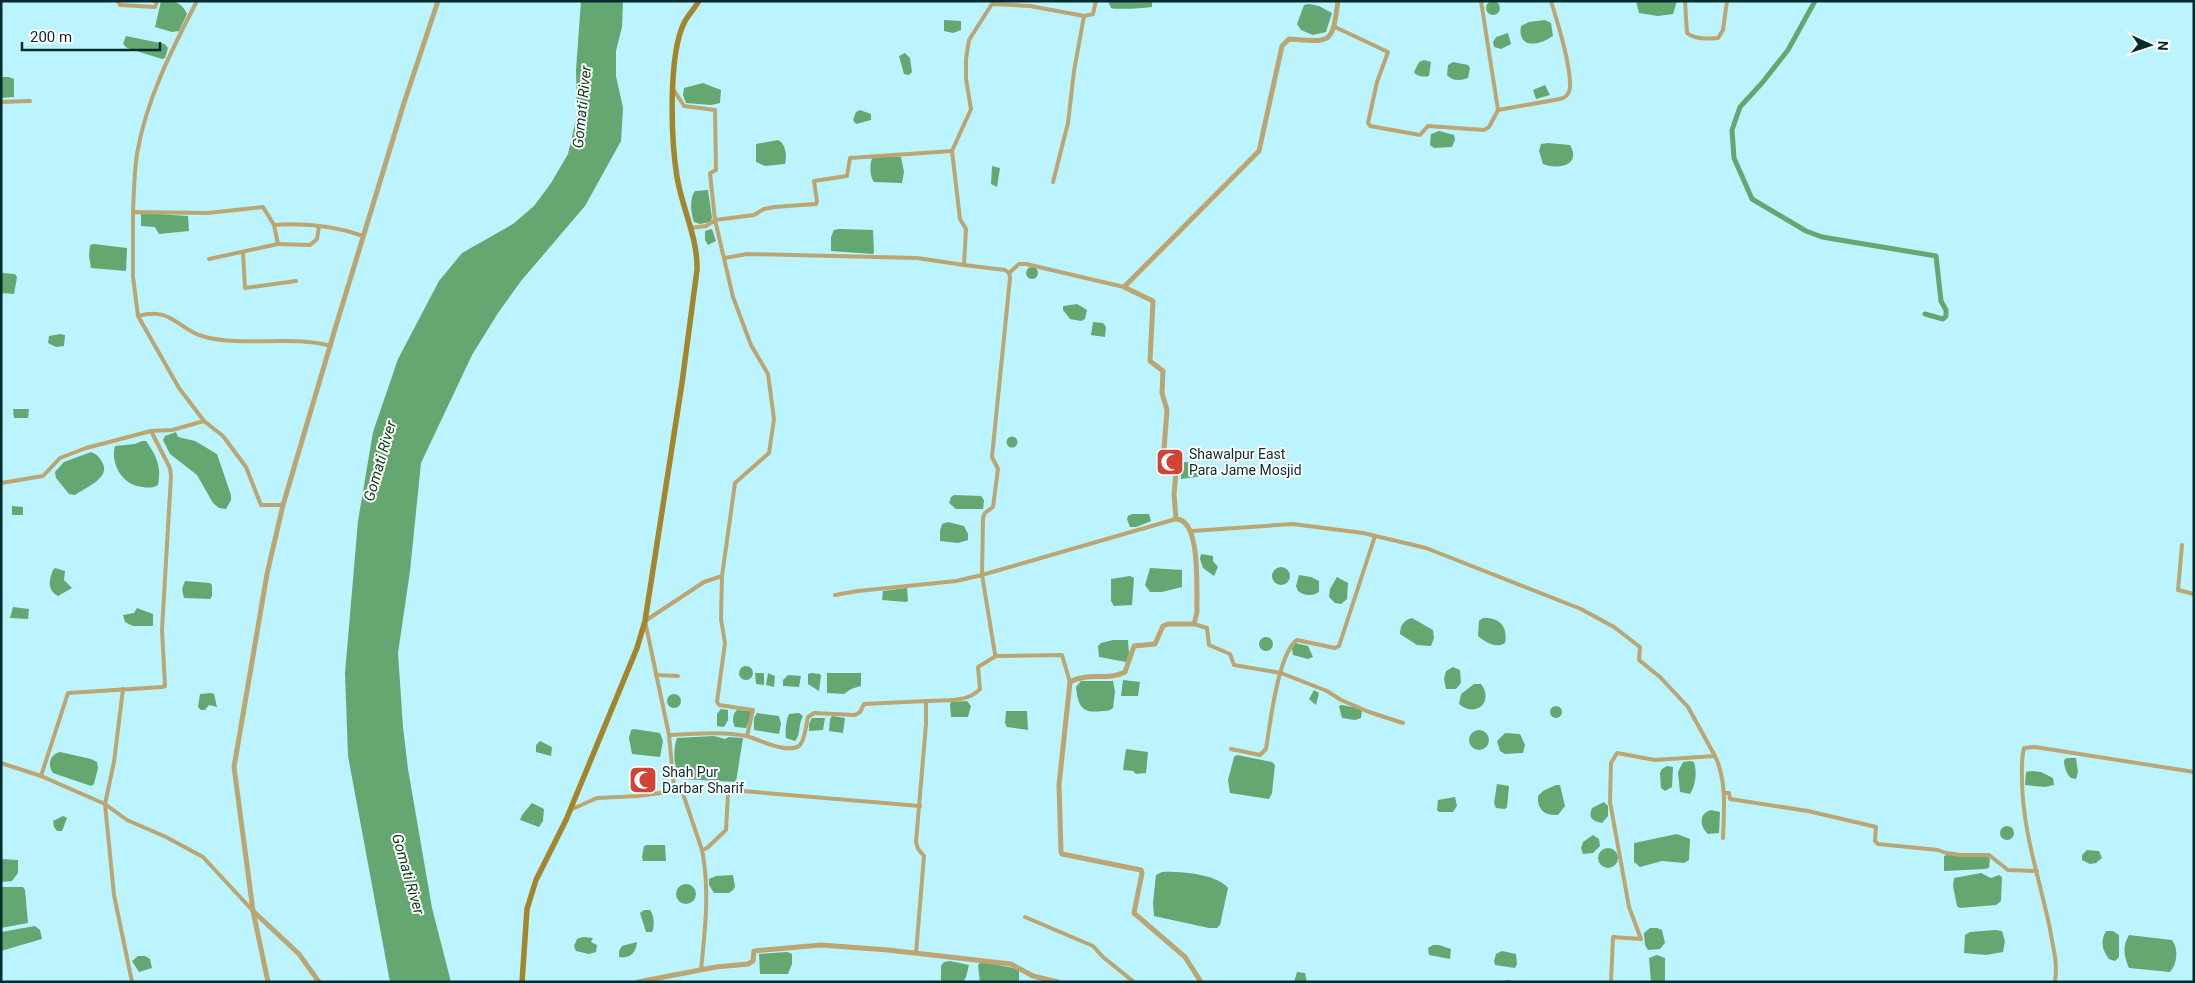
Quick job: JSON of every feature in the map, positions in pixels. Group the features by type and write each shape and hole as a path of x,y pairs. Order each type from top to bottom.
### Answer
{"main road":[{"path":"522,982 527,909 536,880 570,810 636,648 645,621 693,302 697,259 677,177 673,89 674,67 678,42 684,22 700,1"}],"street":[{"path":"118,1 120,5 155,7 158,1"},
{"path":"197,1 164,68 148,113 137,155 133,212 133,277 138,316 179,388 204,420 224,436 246,467 261,504 283,505"},
{"path":"268,982 253,911 234,767 267,574 283,505 363,236 404,102 438,1"},
{"path":"964,265 966,229 960,219 952,151 971,109 966,79 966,59 969,40 992,2 1030,6 1084,16 1093,14 1096,1"},
{"path":"1124,286 1258,151 1282,46 1289,39 1321,41 1328,38 1335,27 1338,1"},
{"path":"1335,27 1388,52 1377,82 1368,123 1370,126 1420,135 1428,126 1484,130 1489,127 1498,110 1481,1"},
{"path":"1498,110 1560,99 1568,94 1570,89 1568,74 1551,1"},
{"path":"1685,1 1687,33 1691,36 1713,39 1718,38 1724,30 1727,1"},
{"path":"1054,182 1068,123 1074,71 1084,16"},
{"path":"673,89 684,106 715,110 716,170 710,172 715,220 733,296 751,345 768,374 774,419 769,452 734,483 732,516 722,576 721,619 725,643 717,702 719,705 753,710 747,736"},
{"path":"1,102 30,102"},
{"path":"690,228 706,226 715,220 754,215 774,206 816,204 814,180 847,176 850,158 952,151"},
{"path":"133,212 208,213 264,207 274,225 278,244"},
{"path":"274,225 296,223 363,236"},
{"path":"209,259 278,244 310,245 317,239 319,226"},
{"path":"242,252 245,288 296,281"},
{"path":"725,258 747,254 917,258 1004,270 1009,273"},
{"path":"1009,273 1019,264 1026,264 1124,286 1153,301 1150,361 1163,371 1162,392 1166,410 1164,449 1165,452 1177,459 1174,494 1176,519"},
{"path":"996,656 982,576 984,515 993,507 998,473 998,466 992,457 1010,284 1009,273"},
{"path":"138,316 160,313 170,316 203,337 230,340 297,341 331,346"},
{"path":"1,482 43,476 60,458 86,448 151,431 172,430 204,420"},
{"path":"41,776 68,693 162,687 165,683 162,630 172,476 170,468 151,431"},
{"path":"835,595 956,581 982,576 1176,519 1184,521 1192,531 1194,541 1197,612 1194,624"},
{"path":"1192,531 1293,524 1375,536 1426,548 1581,609 1614,627 1640,647 1639,660 1660,677 1688,707 1715,756 1719,764 1724,793 1723,838"},
{"path":"1231,749 1260,755 1264,753 1286,651 1297,640 1336,648 1339,646 1375,536"},
{"path":"2182,545 2178,590 2194,594"},
{"path":"701,970 706,923 702,850 681,788 674,787 669,735 645,621 704,582 722,576"},
{"path":"1070,682 1077,678 1121,674 1126,669 1134,646 1155,644 1162,629 1168,624 1194,624 1207,628 1209,645 1230,654 1234,665 1281,673 1368,712 1404,723"},
{"path":"669,735 710,733 747,736 778,746 795,748 800,746 808,717 814,713 855,715 860,712 864,704 954,699 975,694 980,689 978,666 996,656 1062,655 1070,682 1059,785 1061,853 1141,870 1134,913 1185,957 1201,982"},
{"path":"656,675 678,676"},
{"path":"123,689 114,762 105,804 114,895 132,982"},
{"path":"916,953 924,856 918,850 916,842 926,701"},
{"path":"2055,982 2058,964 2028,839 2022,800 2022,757 2024,748 2035,747 2194,772"},
{"path":"1611,982 1613,937 1641,939 1629,907 1610,802 1611,763 1617,753 1655,760 1715,756"},
{"path":"1,763 41,776 105,804 127,820 203,856 253,911 299,954 319,982"},
{"path":"702,850 707,848 726,830 728,794 730,790 920,806"},
{"path":"570,810 597,798 668,792"},
{"path":"1724,793 1729,792 1730,799 1808,812 1876,827 1875,841 1878,844 1938,850 1946,854 1989,855 2008,870 2037,871"},
{"path":"1025,917 1093,946 1103,957 1134,982"},
{"path":"638,982 701,970 748,964 753,961 754,951 811,946 862,948 1011,964 1033,976 1058,982"}],"water":[{"path":"161,1 179,4 185,10 187,14 179,31 172,32 155,27"},
{"name":"Gomati River","path":"581,1 623,1 622,27 616,51 616,76 623,108 621,141 585,206 521,281 498,313 472,355 421,463 410,571 398,653 408,769 432,908 451,982 390,982 348,756 345,673 358,521 373,432 398,359 439,281 462,253 513,224 534,206 551,183 568,154 577,115 576,70"},
{"path":"1108,1 1152,1 1152,7 1114,9 1111,8"},
{"path":"1493,1 1498,3 1500,8 1498,13 1493,15 1488,13 1486,8 1488,3"},
{"path":"1636,1 1677,1 1673,14 1658,16 1639,13"},
{"path":"1304,5 1319,6 1332,13 1326,32 1313,35 1301,30 1297,24"},
{"path":"944,20 961,21 961,30 953,33 944,31"},
{"path":"1545,20 1551,23 1553,36 1536,43 1526,42 1522,39 1521,26 1529,22"},
{"path":"1508,33 1511,44 1501,49 1494,47 1493,42 1496,37"},
{"path":"126,36 165,44 168,48 165,58 162,59 127,48 123,44"},
{"path":"905,53 910,58 912,72 909,75 904,74 899,56"},
{"path":"1424,60 1431,62 1429,76 1419,76 1414,72 1419,62"},
{"path":"1453,62 1468,65 1470,68 1468,78 1456,80 1447,75 1448,65"},
{"path":"1,77 14,79 14,97 1,98"},
{"path":"703,83 721,90 720,103 711,105 686,103 683,95 684,88"},
{"path":"1545,85 1550,95 1536,99 1533,90"},
{"path":"860,110 871,114 871,120 856,124 853,120 856,112"},
{"path":"1439,131 1454,135 1455,140 1452,147 1434,148 1430,145 1431,134"},
{"path":"778,140 783,144 785,150 785,164 765,166 756,162 756,144"},
{"path":"1541,144 1570,145 1573,158 1566,165 1561,166 1555,167 1543,164 1539,151"},
{"path":"877,156 901,157 904,172 902,183 874,182 871,164 872,158"},
{"path":"992,166 1000,168 997,187 991,184"},
{"path":"708,190 712,218 710,222 700,224 694,222 691,210 693,194 695,191"},
{"path":"141,213 188,216 189,231 159,234 155,227 141,226"},
{"path":"712,229 716,241 708,245 705,240 705,231"},
{"path":"834,230 873,230 873,254 831,251 831,237"},
{"path":"90,245 127,248 126,271 91,268"},
{"path":"1030,267 1034,267 1038,273 1034,279 1030,279 1026,275 1026,271"},
{"path":"1,273 15,274 17,277 14,294 1,293"},
{"path":"1077,304 1087,310 1085,319 1081,321 1070,319 1063,310 1063,306"},
{"path":"1093,322 1103,323 1106,327 1105,337 1091,335"},
{"path":"65,335 64,346 56,347 48,343 49,336"},
{"path":"13,409 29,409 28,418 14,418"},
{"path":"176,432 178,437 195,441 217,454 231,495 231,500 226,509 219,508 213,503 197,475 170,454 163,440 165,436"},
{"path":"1012,436 1018,442 1012,448 1006,442"},
{"path":"146,441 150,446 159,467 158,485 153,487 147,488 129,483 116,467 114,460 115,446 135,444"},
{"path":"91,452 97,455 102,462 103,474 95,482 75,495 69,494 56,478 55,472 64,462"},
{"path":"1183,462 1196,466 1201,470 1203,476 1181,479"},
{"path":"954,495 981,496 984,500 983,509 956,509 949,503"},
{"path":"12,506 23,507 23,515 12,515"},
{"path":"1132,514 1149,514 1151,521 1136,527 1130,527 1127,519"},
{"path":"948,522 964,526 968,534 968,540 958,543 940,541 942,524"},
{"path":"1201,554 1213,556 1213,561 1218,567 1214,576 1203,568 1200,559"},
{"path":"1281,567 1287,570 1290,576 1287,582 1281,585 1275,582 1272,576 1275,570"},
{"path":"55,568 65,571 64,580 72,588 58,596 52,591 50,584"},
{"path":"1150,568 1182,570 1182,587 1162,592 1150,592 1145,585"},
{"path":"1299,575 1311,577 1319,581 1319,592 1309,595 1298,591 1296,586"},
{"path":"1130,576 1134,578 1132,605 1114,606 1111,601 1111,579"},
{"path":"1337,577 1348,583 1347,599 1341,604 1335,603 1329,597 1330,589"},
{"path":"185,581 210,583 212,585 212,596 210,599 184,598 182,589"},
{"path":"907,588 908,601 906,602 882,600 883,591"},
{"path":"13,607 29,609 28,619 10,618"},
{"path":"137,608 153,614 153,626 133,626 125,622 123,615 134,613"},
{"path":"1412,618 1433,630 1434,638 1431,646 1417,645 1400,634 1403,623"},
{"path":"1483,618 1494,619 1502,624 1506,637 1505,643 1494,645 1478,636 1479,621"},
{"path":"1266,637 1271,639 1273,644 1271,649 1266,651 1261,649 1259,644 1261,639"},
{"path":"1113,640 1128,640 1129,654 1126,662 1099,657 1098,646 1101,643"},
{"path":"1295,643 1308,646 1313,657 1308,659 1293,655 1292,649"},
{"path":"743,666 749,666 753,673 749,680 743,680 739,676 739,670"},
{"path":"1453,667 1460,670 1461,683 1456,689 1446,689 1444,679 1446,671"},
{"path":"755,673 764,673 764,685 756,684"},
{"path":"768,673 775,676 774,687 766,685"},
{"path":"827,673 861,673 861,686 851,689 844,694 827,693"},
{"path":"808,674 820,674 821,676 819,691 808,684"},
{"path":"788,675 801,676 799,687 783,686 783,680"},
{"path":"1123,680 1140,682 1138,696 1121,696"},
{"path":"1081,681 1113,681 1115,692 1113,708 1108,711 1095,712 1082,707 1078,699 1076,687"},
{"path":"1474,684 1481,684 1486,696 1482,706 1472,709 1466,708 1459,704 1461,694"},
{"path":"1314,690 1319,693 1316,705 1309,699"},
{"path":"200,694 214,694 217,707 209,705 205,710 201,710 198,707"},
{"path":"671,694 677,694 681,701 677,708 671,708 667,704 667,698"},
{"path":"967,701 971,706 968,717 951,717 951,702"},
{"path":"1339,706 1362,709 1361,718 1355,720 1342,718"},
{"path":"1554,706 1558,706 1562,712 1558,718 1554,718 1550,714 1550,710"},
{"path":"721,709 728,710 728,720 724,727 717,726 717,714"},
{"path":"737,710 751,711 746,728 735,727 733,723 734,714"},
{"path":"1006,711 1027,711 1028,730 1007,727 1005,723"},
{"path":"757,713 779,716 781,724 779,734 754,730 754,718"},
{"path":"799,713 803,716 795,741 786,738 786,726 789,714"},
{"path":"832,716 845,718 843,733 829,731"},
{"path":"812,718 825,718 823,730 809,731 809,724"},
{"path":"631,730 660,733 663,741 660,757 632,754 629,738"},
{"path":"1479,730 1486,733 1489,740 1486,747 1479,750 1472,747 1469,740 1472,733"},
{"path":"1505,733 1520,734 1525,745 1523,753 1505,754 1500,751 1497,741"},
{"path":"714,736 725,739 729,737 743,738 736,782 681,779 676,770 674,759 677,738"},
{"path":"540,741 552,747 551,756 536,752 536,745"},
{"path":"1126,749 1148,752 1146,773 1136,774 1133,771 1123,770"},
{"path":"60,752 97,762 98,768 94,784 91,786 53,773 50,767 52,757"},
{"path":"1237,755 1272,762 1275,765 1272,793 1269,799 1230,793 1228,780 1234,757"},
{"path":"2076,758 2078,772 2076,779 2071,778 2067,772 2064,760"},
{"path":"1683,762 1694,762 1696,774 1694,787 1690,794 1680,792 1678,772"},
{"path":"1667,766 1673,767 1672,787 1665,791 1661,788 1660,773"},
{"path":"2026,772 2041,772 2053,778 2054,785 2045,787 2025,785"},
{"path":"1497,784 1509,786 1507,807 1505,809 1496,808 1494,803"},
{"path":"1560,785 1565,806 1558,815 1543,811 1538,801 1538,796 1543,791"},
{"path":"1455,797 1457,806 1453,812 1439,812 1437,810 1438,800"},
{"path":"1604,802 1608,806 1608,816 1602,823 1593,820 1590,814 1592,808"},
{"path":"532,803 544,809 543,821 539,827 520,820"},
{"path":"1711,810 1720,812 1719,833 1708,834 1703,827 1702,817"},
{"path":"63,816 67,818 62,831 57,831 53,821"},
{"path":"2007,826 2012,828 2014,833 2012,838 2007,840 2002,838 2000,833 2002,828"},
{"path":"1677,834 1690,839 1689,860 1684,863 1662,861 1640,867 1634,862 1634,843"},
{"path":"1593,835 1599,839 1600,846 1593,853 1583,854 1581,848 1583,842"},
{"path":"665,845 666,861 643,861 644,846"},
{"path":"1608,848 1615,851 1618,858 1615,865 1608,868 1601,865 1598,858 1601,851"},
{"path":"2087,850 2099,851 2102,858 2096,863 2090,864 2082,860 2082,855"},
{"path":"1944,856 1988,857 1990,859 1989,868 1944,871"},
{"path":"1,859 18,860 18,873 12,881 1,882"},
{"path":"1162,872 1187,873 1215,879 1223,883 1228,888 1220,925 1217,928 1209,928 1154,916 1153,903 1156,875"},
{"path":"1981,873 1991,878 1999,875 2002,877 2001,901 1996,905 1960,908 1957,906 1953,886 1954,878"},
{"path":"733,875 735,887 733,890 729,893 714,893 709,885 709,879 716,876"},
{"path":"682,884 690,884 696,890 696,898 690,904 682,904 676,898 676,890"},
{"path":"1,887 23,887 25,890 28,923 1,928"},
{"path":"644,910 650,910 652,915 654,924 652,932 646,932 640,913"},
{"path":"35,926 40,930 42,939 1,951 1,932"},
{"path":"1650,928 1662,930 1665,943 1660,949 1648,950 1645,945 1644,933"},
{"path":"2002,931 2005,941 2003,952 1986,955 1964,953 1965,935 1970,932"},
{"path":"2106,931 2113,931 2119,935 2119,957 2115,961 2109,959 2103,949 2102,942"},
{"path":"2129,935 2172,940 2176,948 2176,956 2170,972 2129,968 2124,952 2125,943"},
{"path":"583,937 593,938 591,942 597,945 596,952 589,954 576,951 574,946 577,939"},
{"path":"637,942 632,954 626,957 619,957 619,951 622,946"},
{"path":"1433,945 1451,949 1450,959 1429,955 1428,948"},
{"path":"1502,951 1516,954 1517,964 1515,968 1495,965 1496,954"},
{"path":"787,952 792,954 792,964 788,974 760,974 759,954"},
{"path":"1657,955 1665,958 1665,982 1651,982 1649,958"},
{"path":"138,956 145,956 150,959 152,968 139,972 132,961"},
{"path":"950,961 969,965 963,982 941,982 941,966 944,962"},
{"path":"981,962 1019,969 1019,982 980,982 978,965"},
{"path":"1297,972 1305,973 1307,982 1294,982"}],"waterway":[{"path":"1815,1 1788,50 1740,107 1732,130 1734,158 1752,199 1806,231 1822,237 1936,256 1941,301 1946,310 1946,316 1943,319 1925,314"}],"place":[{"name":"Shawalpur East Para Jame Mosjid","path":"1170,462"},
{"name":"Shah Pur Darbar Sharif","path":"643,780"}]}
